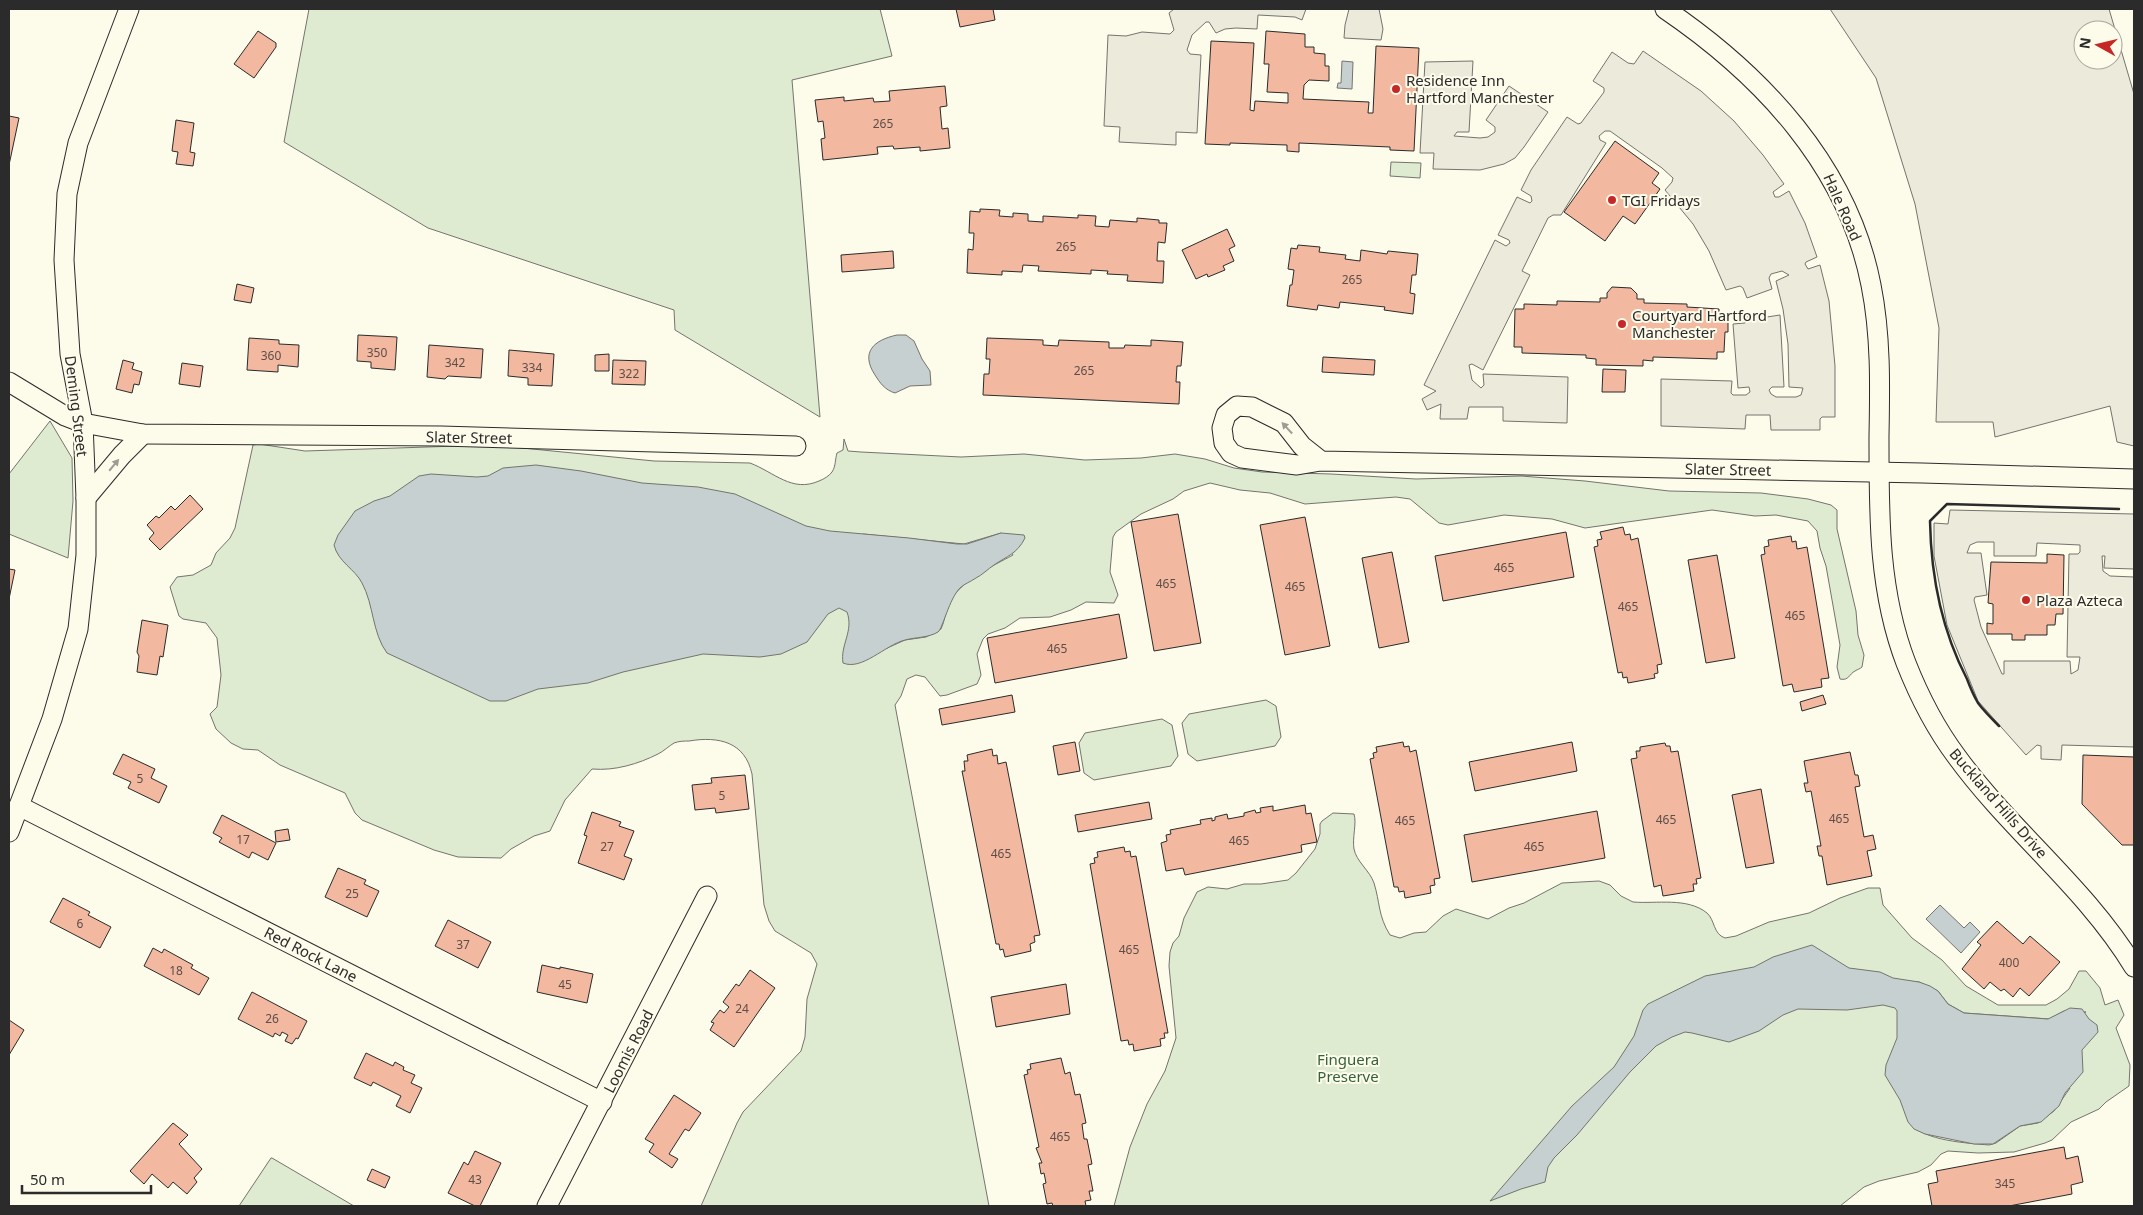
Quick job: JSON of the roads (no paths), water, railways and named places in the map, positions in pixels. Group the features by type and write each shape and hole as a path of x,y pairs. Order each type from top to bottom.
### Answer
{"street":[{"name":"Deming Street","path":"9,832 52,720 78,629 86,555 86,498 82,423 70,354 64,260 67,194 78,143 129,9"},
{"name":"Hale Road","path":"1665,9 1721,51 1773,99 1814,150 1839,193 1864,258 1875,313 1879,364 1879,472"},
{"name":"Slater Street","path":"9,382 65,416 82,423 143,434 441,436 796,446"},
{"name":"Slater Street","path":"1321,462 1302,446 1284,423 1267,414 1252,407 1237,406 1226,415 1222,428 1224,443 1231,453 1242,458 1297,465 1321,462 1879,472 2134,479"},
{"path":"86,498 122,455 143,434"},
{"name":"Buckland Hills Drive","path":"1879,472 1881,550 1889,605 1906,661 1928,711 1949,747 1968,771 2096,914 2134,967"},
{"name":"Red Rock Lane","path":"20,806 602,1102"},
{"name":"Loomis Road","path":"548,1206 707,896"}],"place":[{"name":"Residence Inn Hartford Manchester","path":"1396,89"},
{"name":"TGI Fridays","path":"1612,200"},
{"name":"Courtyard Hartford Manchester","path":"1622,324"},
{"name":"Plaza Azteca","path":"2026,600"}],"park label":[{"name":"Finguera Preserve","path":"1348,1068"}]}
